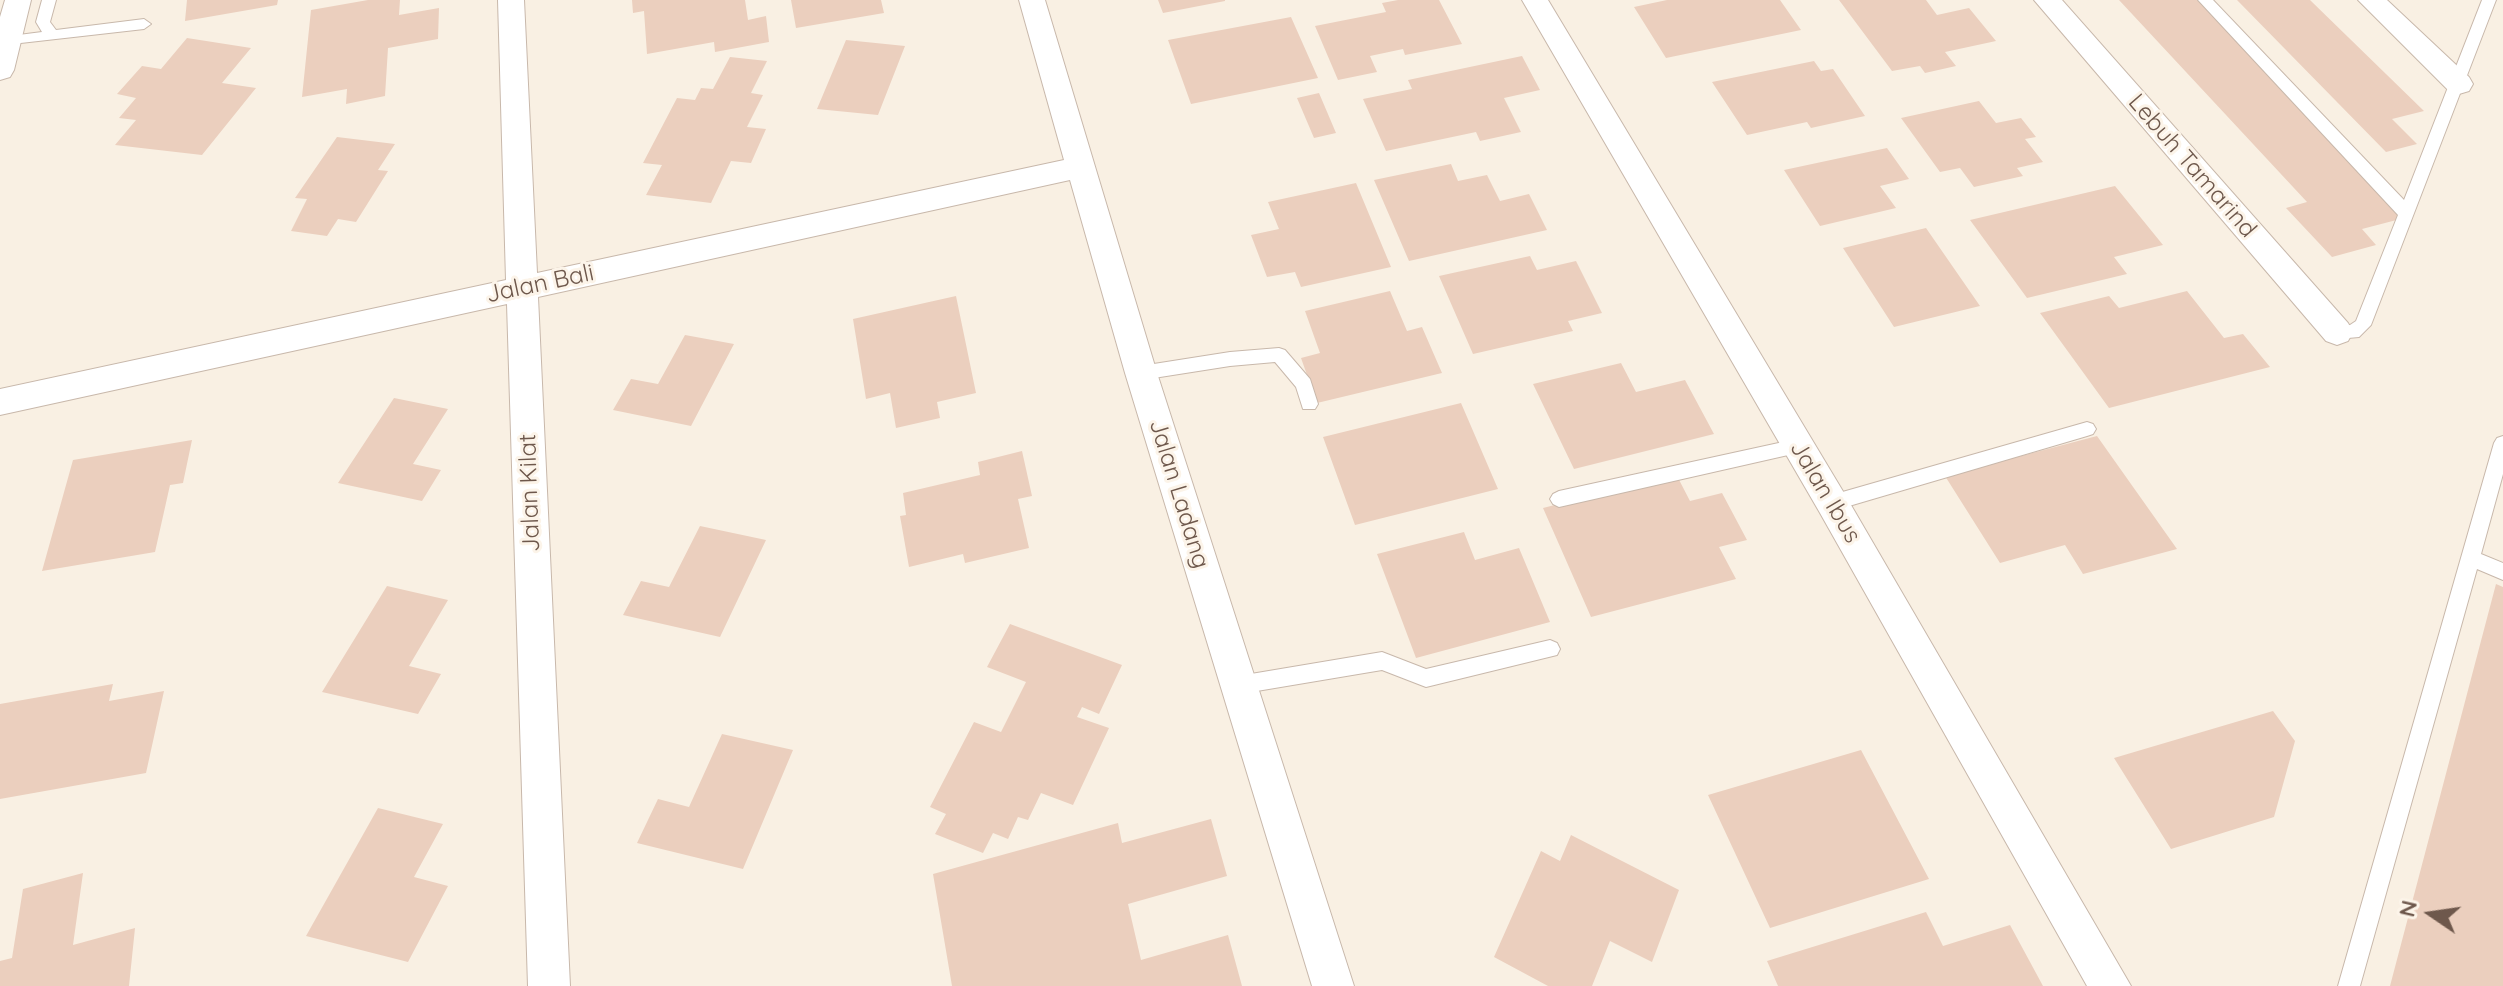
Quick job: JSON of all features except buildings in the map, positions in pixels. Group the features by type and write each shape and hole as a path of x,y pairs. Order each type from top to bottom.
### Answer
{"street":[{"path":"0,70 18,0"},
{"name":"Jalan Kilat","path":"511,0 549,986"},
{"name":"Jalan Ladang","path":"1032,0 1141,373 1333,986"},
{"name":"Jalan Ibus","path":"1535,0 1832,503 2110,986"},
{"name":"Lebuh Tamarind","path":"2047,0 2337,332"},
{"path":"2371,0 2459,84"},
{"name":"Jalan Bali","path":"0,402 1080,167"}],"lane":[{"path":"49,0 43,22 53,36"},
{"path":"2205,0 2407,214"},
{"path":"2337,332 2353,332 2363,325 2489,0"},
{"path":"8,41 144,24"},
{"path":"1141,373 1279,355 1304,384 1309,404"},
{"path":"1832,503 2087,429"},
{"path":"2349,986 2503,443"},
{"path":"1559,499 1797,446"},
{"path":"2469,557 2503,572"},
{"path":"1239,685 1382,661 1426,678 1550,649"}]}
